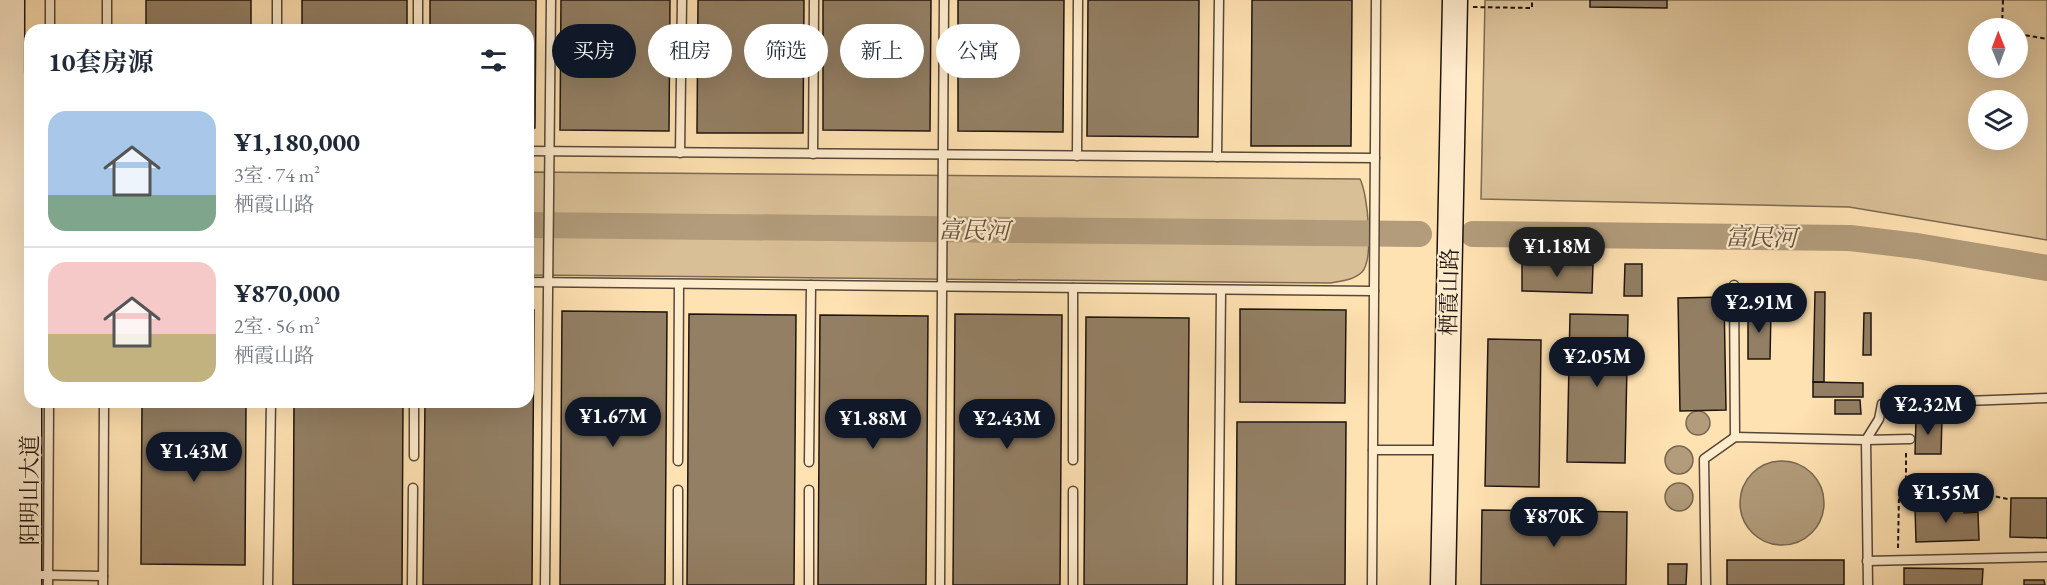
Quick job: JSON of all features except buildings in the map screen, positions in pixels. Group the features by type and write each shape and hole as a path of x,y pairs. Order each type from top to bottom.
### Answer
{"main road":[{"name":"阳明山大道","path":"12,0 25,579"},
{"name":"阳明山大道","path":"29,0 29,24"},
{"name":"栖霞山路","path":"1443,585 1455,3"},
{"name":"阳明山大道","path":"25,579 26,408"}],"lane":[{"path":"50,0 50,24"},
{"path":"107,0 107,24"},
{"path":"277,0 277,24"},
{"path":"418,0 418,24"},
{"path":"545,585 551,0"},
{"path":"680,153 682,0"},
{"path":"813,154 814,0"},
{"path":"940,585 944,0"},
{"path":"1077,156 1078,0"},
{"path":"1218,157 1219,0"},
{"path":"1372,585 1376,0"},
{"path":"534,151 1375,158"},
{"path":"534,282 1374,291"},
{"path":"678,461 679,284"},
{"path":"809,462 811,285"},
{"path":"1734,285 1735,437"},
{"path":"1073,288 1073,460"},
{"path":"1218,585 1221,290"},
{"path":"1868,585 1866,440 1880,419 1882,404 2047,398"},
{"path":"48,408 25,579 103,580 104,408"},
{"path":"268,585 271,408"},
{"path":"414,408 414,456"},
{"path":"1706,585 1704,459 1735,437 1908,439"},
{"path":"1373,450 1444,450"},
{"path":"412,585 413,488"},
{"path":"678,490 678,585"},
{"path":"809,490 809,585"},
{"path":"1073,491 1073,585"},
{"path":"1868,561 2047,557"}],"path":[{"path":"1455,3 1532,8 1532,0"},
{"path":"2002,18 2003,0"},
{"path":"2028,36 2047,39"},
{"path":"1906,495 1908,439"},
{"path":"1898,560 1899,495 1983,494 2008,499"}],"shaded area":[{"path":"1485,0 2047,0 2047,240 1849,207 1481,199"},
{"path":"534,172 1360,179 1367,212 1369,241 1366,265 1359,275 1331,283 534,275"},
{"path":"1698,411 1706,415 1710,423 1706,431 1698,435 1690,431 1686,423 1690,415"},
{"path":"1679,446 1689,450 1693,460 1689,470 1679,474 1669,470 1665,460 1669,450"},
{"path":"1782,461 1798,464 1812,473 1821,487 1824,503 1821,519 1812,533 1798,542 1782,545 1766,542 1752,533 1743,519 1740,503 1743,487 1752,473 1766,464"},
{"path":"1679,483 1689,487 1693,497 1689,507 1679,511 1669,507 1665,497 1669,487"}],"waterway":[{"name":"富民河","path":"534,225 1419,234"},
{"name":"富民河","path":"1473,234 1850,238 1917,246 2047,268"}]}
